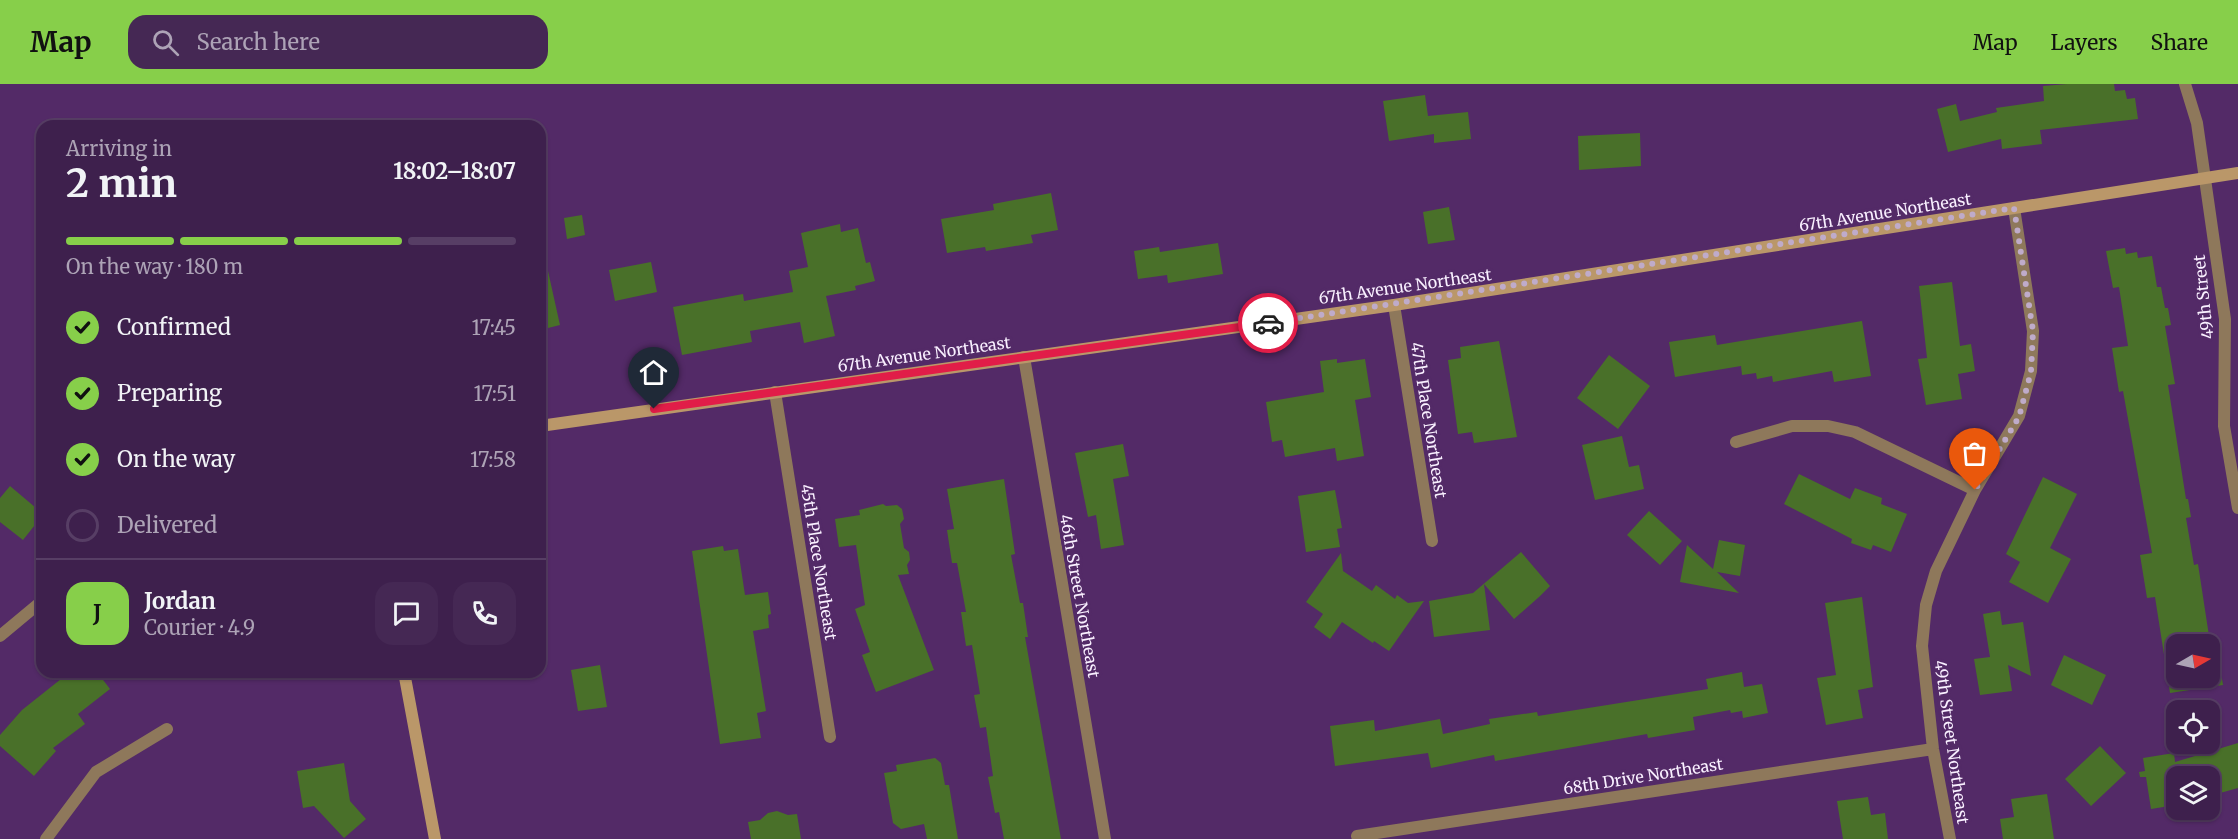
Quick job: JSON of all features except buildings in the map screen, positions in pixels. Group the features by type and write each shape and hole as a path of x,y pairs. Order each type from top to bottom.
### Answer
{"street":[{"name":"49th Street","path":"2185,84 2197,123 2225,319 2223,426 2238,508"},
{"name":"67th Avenue Northeast","path":"546,425 1394,305 2238,172"},
{"name":"49th Street Northeast","path":"1950,839 1933,749 1922,646 1926,605 1936,571 1975,490 2019,417 2031,372 2033,331 2014,208"},
{"name":"47th Place Northeast","path":"1394,305 1432,541"},
{"name":"46th Street Northeast","path":"1024,357 1105,839"},
{"name":"45th Place Northeast","path":"775,392 830,737"},
{"path":"1736,442 1792,426 1828,426 1855,432 1975,490"},
{"path":"0,636 36,606"},
{"path":"405,678 435,839"},
{"path":"46,839 96,772 167,729"},
{"name":"68th Drive Northeast","path":"1357,836 1933,749"}],"way so far":[{"path":"1268,323 2014,208 2033,331 2031,372 2019,417 1975,490"}],"route":[{"path":"654,409 1268,323"}]}
